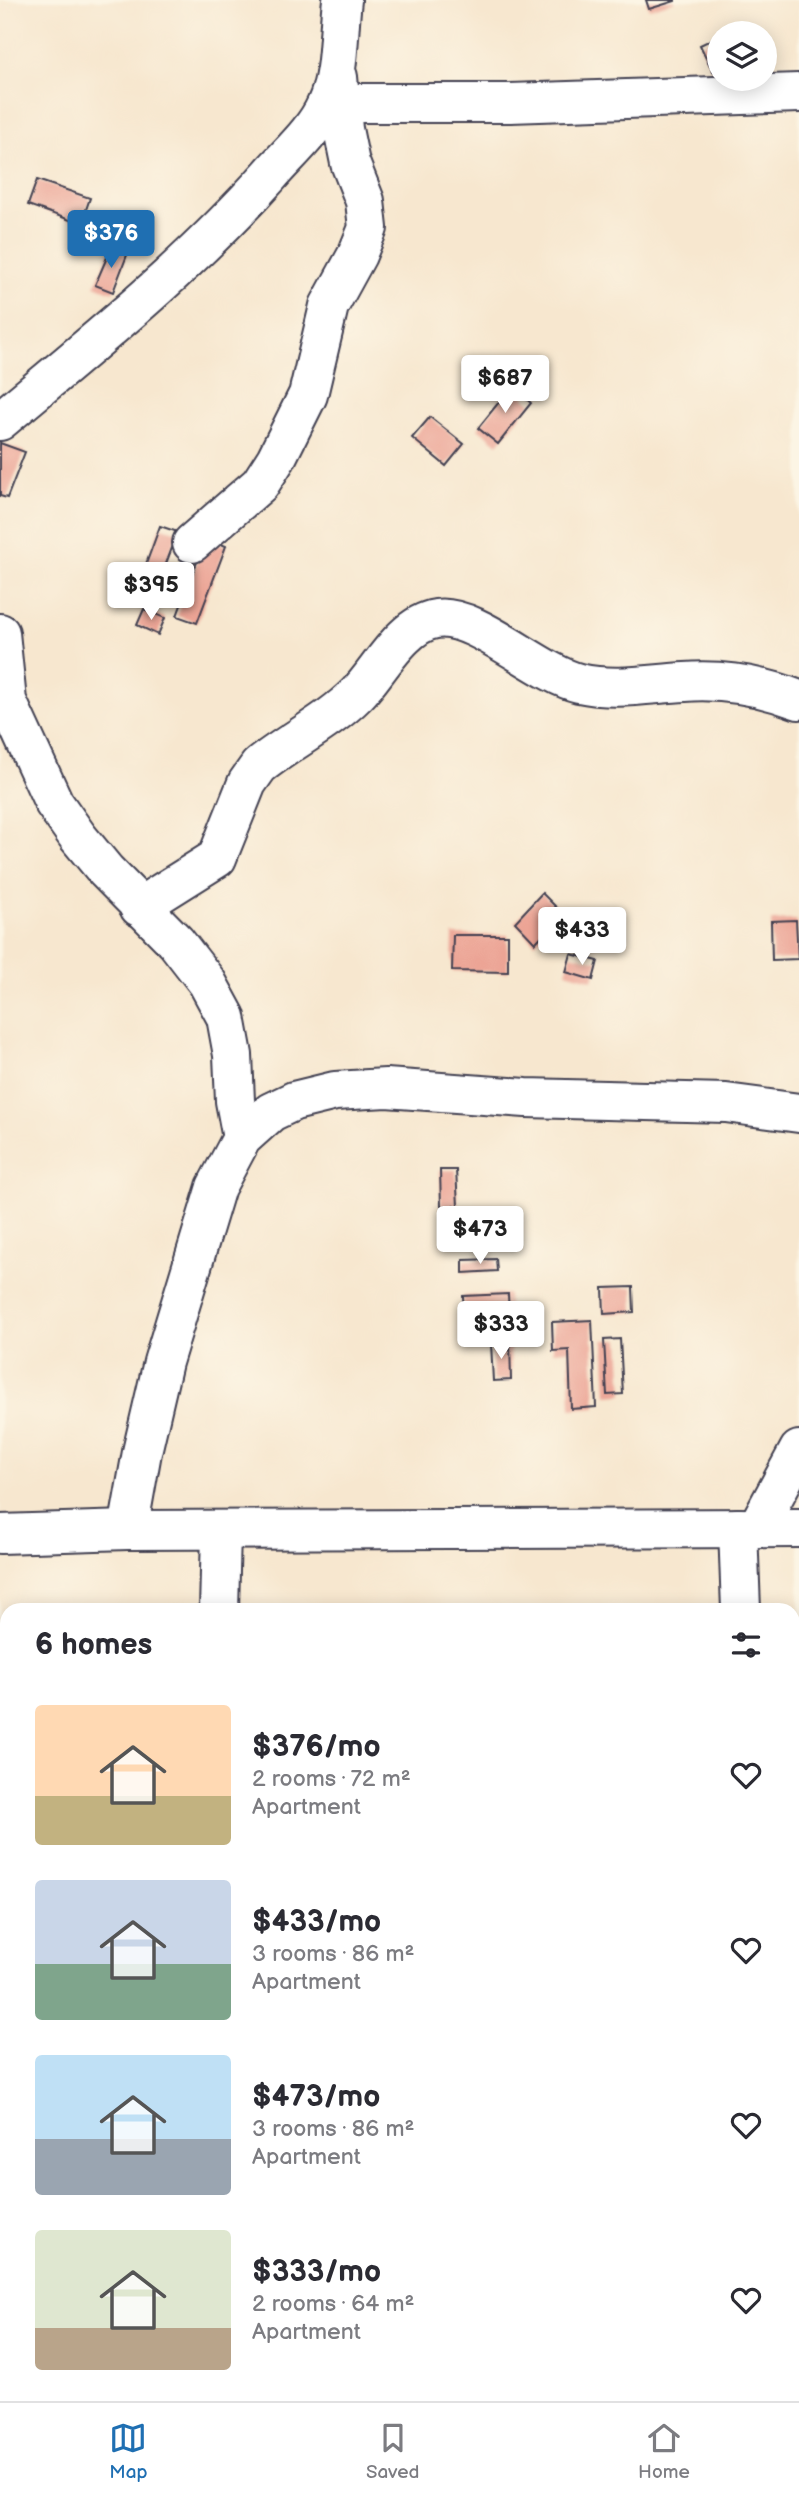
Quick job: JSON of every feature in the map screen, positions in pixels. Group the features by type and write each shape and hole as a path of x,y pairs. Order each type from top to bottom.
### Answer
{"street":[{"path":"0,421 151,293 247,200 302,140 327,104 337,61 342,0"},
{"path":"192,543 260,484 276,458 308,395 329,306 357,255 368,228 365,201 350,163 337,61"},
{"path":"341,103 510,103 799,93"},
{"path":"139,907 217,859 247,783 259,766 358,693 388,653 419,625 436,618 454,620 482,631 552,672 578,683 631,687 684,682 732,683 755,687 799,701"},
{"path":"0,633 7,701 54,803 78,837 139,907 176,942 206,982 226,1017 242,1138"},
{"path":"128,1530 142,1452 183,1291 216,1187 242,1138 271,1112 294,1101 335,1091 386,1088 526,1098 726,1103 799,1113"},
{"path":"742,1603 747,1528 799,1450"},
{"path":"0,1534 128,1530 222,1532 447,1528 799,1528"},
{"path":"219,1603 222,1532"}],"building":[{"path":"646,0 675,0 675,1 649,9"},
{"path":"707,42 707,60 700,45"},
{"path":"37,180 90,198 81,224 28,205"},
{"path":"111,248 127,255 113,292 95,285"},
{"path":"512,386 531,403 498,444 478,428"},
{"path":"430,417 464,444 446,466 412,438"},
{"path":"0,443 25,452 7,498 0,496"},
{"path":"160,526 178,532 159,582 142,575"},
{"path":"206,538 226,546 197,623 177,616"},
{"path":"144,609 165,618 158,635 137,625"},
{"path":"542,893 563,914 535,943 515,922"},
{"path":"796,920 798,959 772,960 771,921"},
{"path":"453,935 508,935 508,972 452,971"},
{"path":"571,954 598,961 593,980 566,972"},
{"path":"440,1170 456,1170 458,1206 441,1206"},
{"path":"496,1259 497,1271 463,1273 463,1260"},
{"path":"633,1287 634,1312 604,1314 603,1288"},
{"path":"508,1294 509,1315 464,1317 463,1296"},
{"path":"592,1320 596,1407 571,1409 569,1350 553,1351 552,1322"},
{"path":"620,1339 623,1394 607,1395 604,1340"},
{"path":"510,1342 511,1380 493,1381 491,1343"}]}
